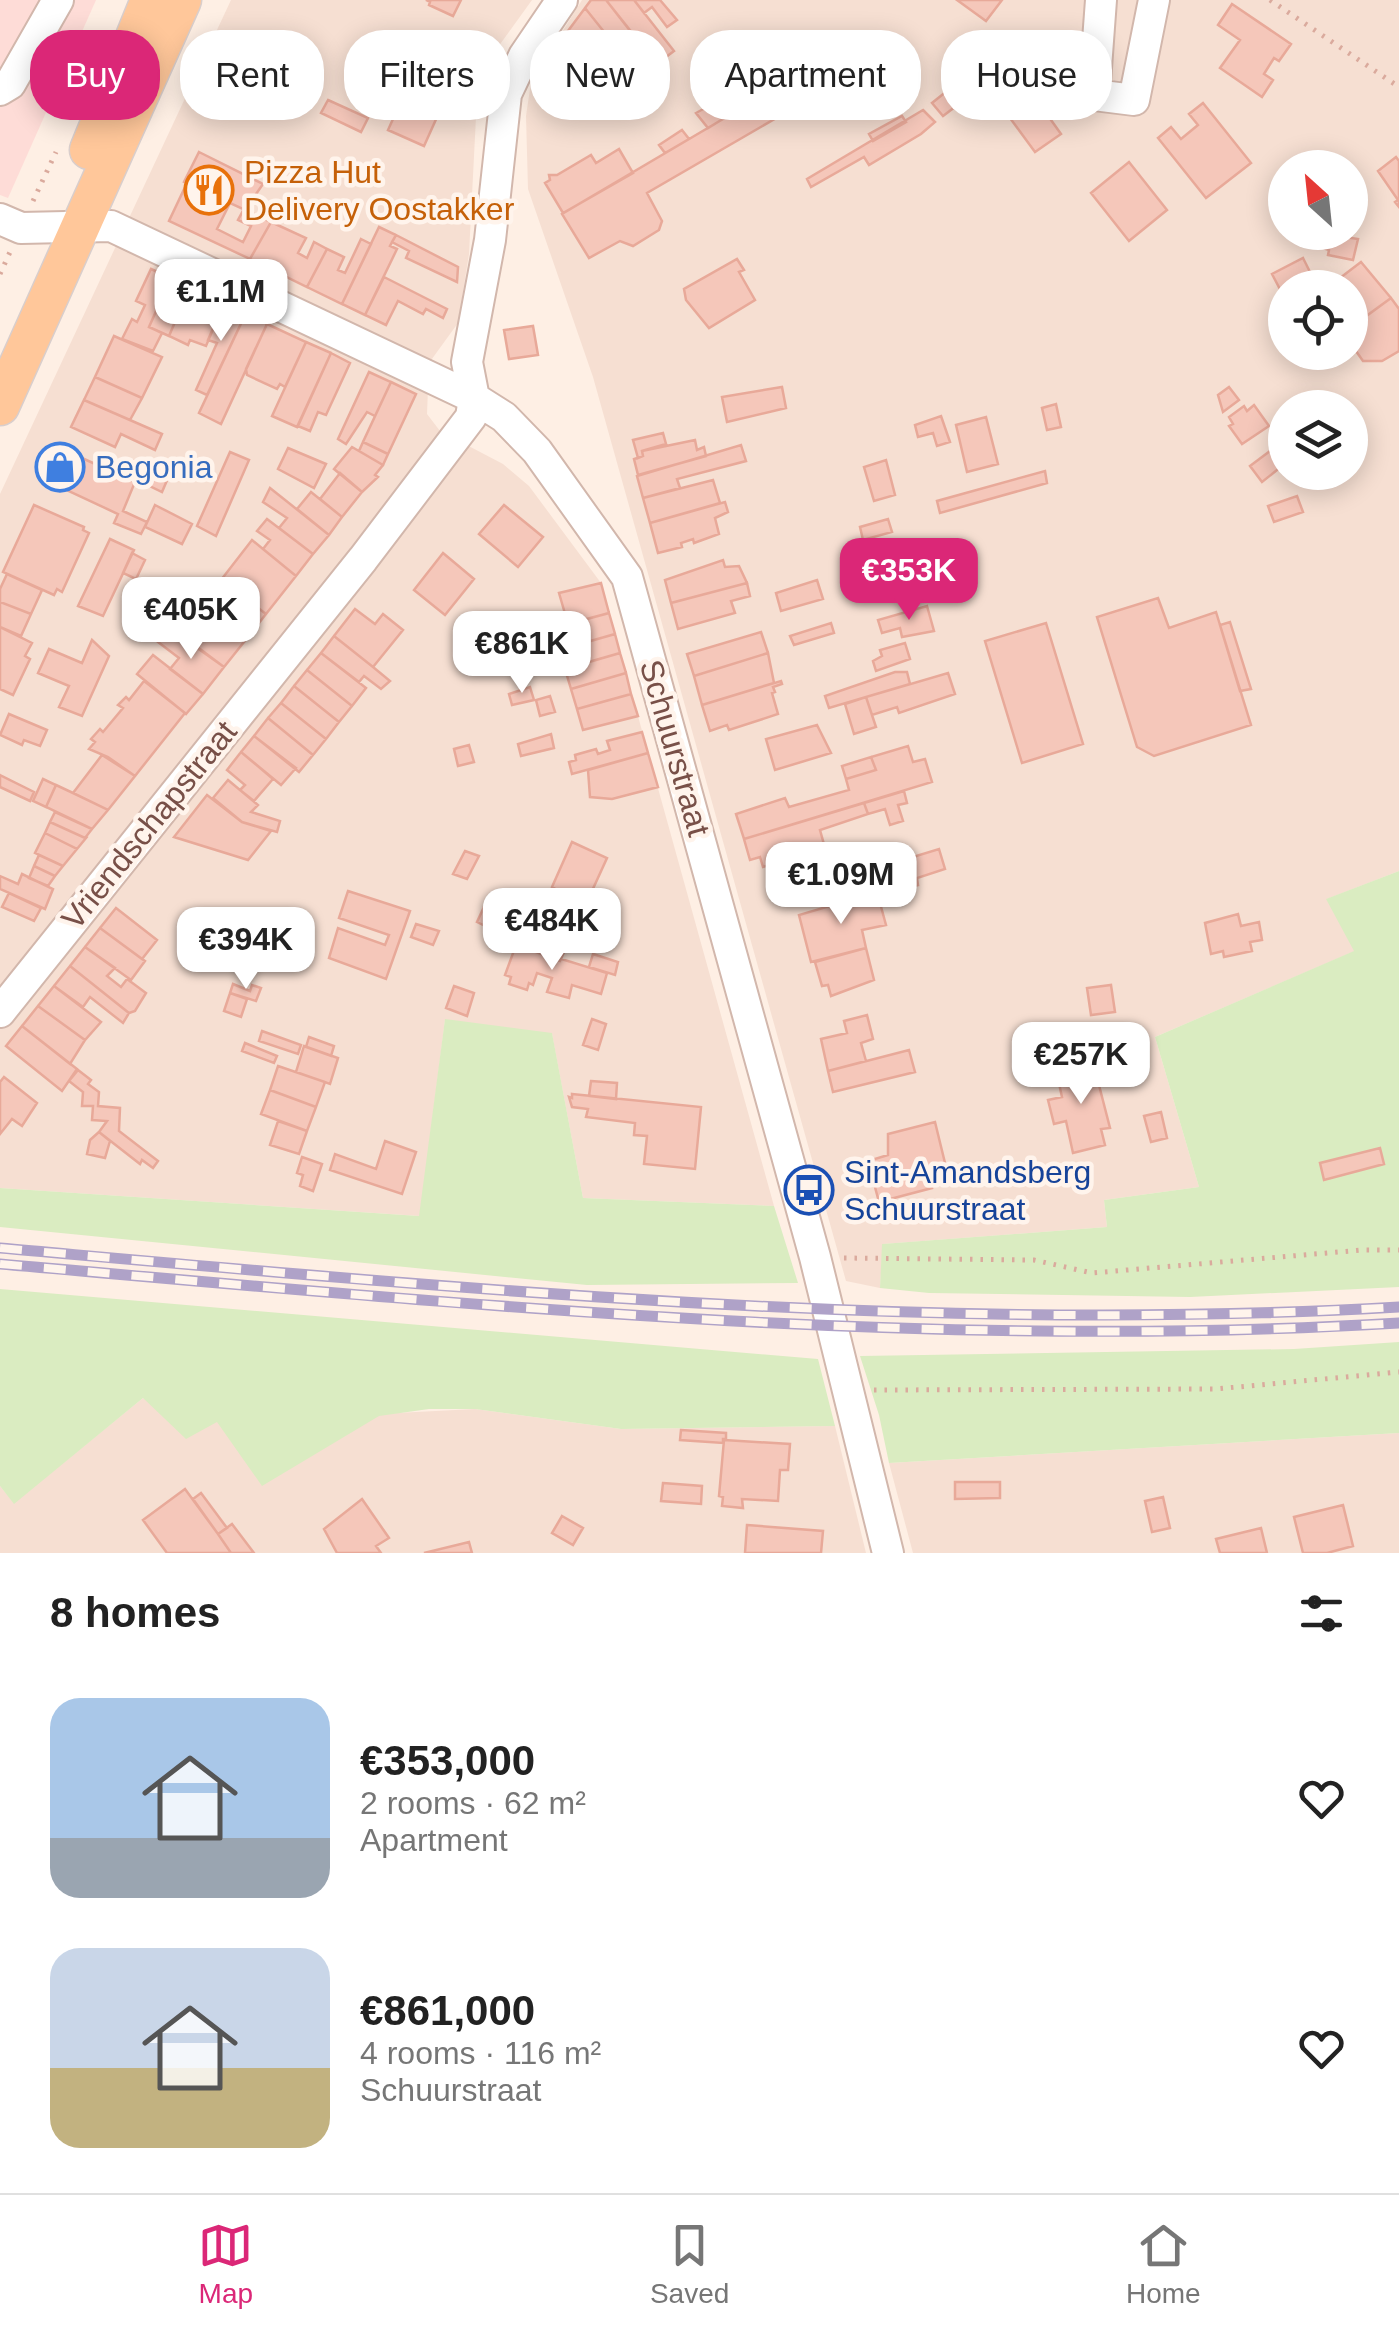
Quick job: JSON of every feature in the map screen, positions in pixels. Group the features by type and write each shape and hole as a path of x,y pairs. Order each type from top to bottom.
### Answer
{"main road":[{"path":"0,406 150,0"},
{"path":"0,346 68,226 182,0"}],"street":[{"path":"0,90 10,84 58,0"},
{"path":"474,398 467,362 490,240 506,94 524,56 562,0"},
{"path":"1100,0 1094,95 1134,100 1154,0"},
{"name":"Schuurstraat","path":"0,219 21,228 112,226 474,398 504,417 537,452 627,577 815,1257 888,1553"},
{"name":"Vriendschapstraat","path":"0,1012 363,559 471,417 474,398"}],"path":[{"path":"1270,0 1399,87"},
{"path":"815,1257 1034,1260 1092,1273 1399,1250"},
{"path":"846,1390 1216,1388 1399,1372"}],"shaded area":[{"path":"0,0 96,0 83,30 30,30 30,120 43,120 8,198 0,195"},
{"path":"231,0 532,0 510,30 344,30 344,120 476,120 469,254 458,323 429,363 427,414 440,431 503,464 529,486 601,583 774,1206 583,1198 552,1034 445,1020 420,1216 0,1188 0,494 180,109 180,120 324,120 324,30 217,30"},
{"path":"582,0 1399,0 1399,871 1327,899 1355,951 1155,1037 1199,1187 1104,1200 1107,1227 883,1244 880,1288 846,1281 593,377 528,189 526,116 530,89 530,120 670,120 670,30 563,30"},
{"path":"143,1398 217,1422 475,1409 621,1429 835,1426 866,1553 0,1553 0,1486 14,1503"},
{"path":"1399,1433 1399,1553 913,1553 889,1463"}],"green space":[{"path":"1399,871 1399,1287 1190,1297 929,1293 880,1288 882,1244 1107,1227 1104,1200 1199,1187 1155,1037 1354,951 1326,899"},
{"path":"445,1019 552,1033 583,1198 774,1206 798,1283 587,1285 0,1227 0,1188 419,1216"},
{"path":"0,1289 818,1359 835,1426 621,1429 475,1409 429,1409 379,1416 262,1486 217,1422 186,1439 143,1398 14,1504 0,1486"},
{"path":"1399,1342 1399,1433 889,1463 860,1356 1294,1349"}],"building":[{"path":"426,0 461,0 453,16"},
{"path":"591,0 606,0 629,30 603,30 585,8"},
{"path":"606,0 634,0 658,30 630,30"},
{"path":"634,0 660,0 677,20 667,27 652,7 644,13"},
{"path":"957,0 1002,0 986,21"},
{"path":"1232,4 1291,44 1279,61 1274,58 1264,74 1273,80 1262,97 1220,68 1240,40 1218,25"},
{"path":"585,8 603,30 569,30"},
{"path":"941,96 941,114 932,103"},
{"path":"328,100 344,107 344,120 367,120 361,132 324,114"},
{"path":"1203,103 1251,163 1206,198 1158,138 1171,127 1181,139 1198,125 1189,114"},
{"path":"921,111 935,122 921,134 869,165 864,157 811,187 807,179 906,120 921,120"},
{"path":"393,120 436,120 424,146 388,130"},
{"path":"702,120 721,120 708,128"},
{"path":"721,120 773,120 647,193 662,221 659,230 633,246 620,241 589,258 562,214"},
{"path":"895,120 906,122 873,141 869,134"},
{"path":"1011,120 1051,120 1061,134 1035,152"},
{"path":"682,130 689,139 665,153 659,145"},
{"path":"619,149 633,173 563,213 545,183 550,180 549,175 557,175 591,155 596,163"},
{"path":"199,152 263,184 245,210 184,182"},
{"path":"1396,157 1399,161 1399,207 1378,171"},
{"path":"1129,162 1167,210 1129,241 1091,193"},
{"path":"187,183 230,203 217,229 243,242 251,226 238,220 244,209 271,222 250,259 169,221"},
{"path":"271,222 306,238 298,253 307,258 314,242 327,249 307,287 250,259"},
{"path":"379,227 396,235 390,246 397,249 365,315 342,304"},
{"path":"396,235 458,267 457,282 406,258 409,251 392,242"},
{"path":"361,239 371,244 342,304 307,287 327,249 344,257 338,270 345,273"},
{"path":"1329,250 1355,250 1353,260 1328,255"},
{"path":"1303,258 1309,270 1280,270"},
{"path":"737,259 744,270 739,272 755,300 709,328 686,300 684,289"},
{"path":"1361,262 1368,270 1350,270"},
{"path":"151,269 171,278 149,327 162,333 153,351 122,339 145,305 136,301"},
{"path":"1368,270 1391,298 1368,315"},
{"path":"384,277 447,309 443,318 426,309 423,314 398,301 386,325 365,315"},
{"path":"171,278 190,287 169,336 149,327"},
{"path":"190,287 224,303 206,346 190,340 188,345 169,336"},
{"path":"1391,298 1399,309 1399,351 1382,361 1368,361 1368,315"},
{"path":"224,303 246,313 207,395 196,390 217,343 208,340"},
{"path":"246,313 267,324 221,424 199,413"},
{"path":"267,324 306,342 285,387 280,384 277,389 247,375 246,369"},
{"path":"533,326 538,355 509,359 504,330"},
{"path":"114,336 162,357 142,398 95,377"},
{"path":"306,342 331,353 297,427 272,416"},
{"path":"331,353 350,363 326,415 318,412 310,431 298,426"},
{"path":"369,372 391,382 375,416 367,412 346,444 338,439"},
{"path":"95,377 142,398 130,420 84,400"},
{"path":"391,382 416,394 388,454 363,442"},
{"path":"782,387 786,408 727,422 722,397"},
{"path":"1229,387 1239,400 1223,412 1218,395"},
{"path":"84,400 162,434 155,450 121,434 115,447 71,427"},
{"path":"1056,404 1061,427 1047,430 1042,408"},
{"path":"1254,405 1268,427 1242,444 1229,426 1233,424 1229,417 1244,406 1247,411"},
{"path":"941,416 950,442 937,446 933,433 918,437 915,425"},
{"path":"986,417 998,464 967,472 956,425"},
{"path":"663,433 666,444 642,451 643,456 638,458 633,440"},
{"path":"695,440 697,450 704,447 706,456 638,475 634,459 643,456 642,451"},
{"path":"363,442 388,454 383,465 359,451"},
{"path":"741,445 746,461 677,479 680,488 643,498 637,476"},
{"path":"352,447 383,465 375,475 378,477 362,492 334,469"},
{"path":"288,448 326,464 314,488 278,469"},
{"path":"62,449 135,482 123,511 147,522 141,534 114,523 118,514 47,481"},
{"path":"230,452 249,460 216,536 197,526"},
{"path":"1268,452 1268,477 1262,482 1250,466"},
{"path":"886,460 895,495 874,501 864,467"},
{"path":"134,461 168,478 162,492 127,475"},
{"path":"1045,471 1047,483 940,513 937,501"},
{"path":"340,473 362,492 342,517 320,499"},
{"path":"713,480 720,503 650,523 643,498"},
{"path":"270,488 329,535 313,554 279,528 287,518 263,502"},
{"path":"311,492 342,517 329,535 297,509"},
{"path":"1297,496 1303,512 1274,522 1268,506"},
{"path":"725,502 728,512 715,518 719,534 658,553 650,523"},
{"path":"34,505 84,527 89,533 62,592 57,589 54,595 3,572"},
{"path":"155,505 192,524 182,544 145,527"},
{"path":"504,505 543,537 518,567 479,534"},
{"path":"267,519 313,554 296,576 263,549 270,540 257,531"},
{"path":"888,519 892,532 863,540 860,527"},
{"path":"110,539 134,550 103,616 78,606"},
{"path":"252,540 296,576 266,614 221,580"},
{"path":"132,553 145,560 136,579 123,573"},
{"path":"443,553 474,579 445,615 414,590"},
{"path":"723,560 725,567 739,566 747,583 671,603 665,580"},
{"path":"7,574 42,590 31,614 0,602 0,589"},
{"path":"221,580 266,614 248,637 216,613 227,600 214,590"},
{"path":"817,580 823,599 781,611 776,593"},
{"path":"601,583 609,613 568,624 559,593"},
{"path":"747,583 750,596 731,601 735,613 678,629 671,603"},
{"path":"1158,598 1169,628 1216,612 1251,725 1154,756 1137,747 1097,617"},
{"path":"0,602 31,614 21,636 0,627"},
{"path":"927,606 934,631 902,637 900,628 882,633 878,620"},
{"path":"355,609 375,624 383,614 403,630 373,667 334,636"},
{"path":"609,613 615,634 545,654 542,641 523,646 521,637"},
{"path":"505,614 511,623 486,641 479,632"},
{"path":"220,616 248,637 224,667 196,646"},
{"path":"1230,622 1251,689 1240,691 1220,625"},
{"path":"831,623 834,633 794,645 790,636"},
{"path":"1046,623 1083,744 1022,763 985,641"},
{"path":"0,627 32,643 25,656 30,659 13,695 0,689"},
{"path":"169,628 224,667 203,694 170,669 179,658 158,642"},
{"path":"761,632 768,653 694,676 687,654"},
{"path":"615,634 620,653 554,672 549,653"},
{"path":"334,636 390,681 381,689 364,676 359,682 321,653"},
{"path":"92,640 109,656 82,716 59,707 69,686 38,673 49,649 82,663"},
{"path":"905,643 910,659 876,671 873,661 882,656 880,650"},
{"path":"321,653 366,688 352,706 307,670"},
{"path":"620,653 626,673 571,689 565,669"},
{"path":"768,653 774,683 702,705 694,676"},
{"path":"153,655 203,694 186,714 137,674"},
{"path":"307,670 352,706 339,722 294,686"},
{"path":"895,672 907,672 910,684 829,708 825,696"},
{"path":"626,673 631,694 577,709 571,689"},
{"path":"948,673 955,694 899,713 897,707 872,715 866,697"},
{"path":"144,681 185,713 135,776 89,749 95,742 91,739 100,729 103,732 123,708 118,705 126,697 129,700"},
{"path":"781,681 772,693 778,714 729,730 727,725 710,731 702,705"},
{"path":"294,686 339,722 326,739 281,703"},
{"path":"530,687 534,700 512,705 509,694"},
{"path":"631,694 638,716 583,730 577,709"},
{"path":"550,696 555,712 540,716 536,700"},
{"path":"866,697 876,727 854,734 845,704"},
{"path":"281,703 326,739 313,755 268,718"},
{"path":"9,714 47,730 40,746 24,740 22,745 0,735"},
{"path":"268,718 313,755 299,772 254,736"},
{"path":"817,725 831,753 775,770 766,739"},
{"path":"642,732 648,753 572,774 569,762 576,760 575,755 610,750 607,741"},
{"path":"551,734 554,748 521,756 518,744"},
{"path":"254,736 296,768 281,785 241,752"},
{"path":"469,745 474,762 458,766 454,749"},
{"path":"908,746 913,762 925,759 932,782 744,839 736,814 785,798 789,807 849,790 846,779 876,770 871,757"},
{"path":"241,752 273,779 254,801 240,790 245,785 227,770"},
{"path":"648,753 658,787 612,799 590,797 588,770"},
{"path":"102,755 135,776 108,810 73,793"},
{"path":"871,757 876,770 846,779 842,766"},
{"path":"0,775 34,792 30,801 0,787"},
{"path":"43,779 56,785 46,807 33,801"},
{"path":"228,780 258,805 251,812 280,821 277,832 242,822 213,798"},
{"path":"56,785 108,810 92,829 46,807"},
{"path":"904,791 907,803 898,805 903,821 890,825 885,809 868,814 864,803"},
{"path":"207,795 242,822 271,831 248,860 174,837"},
{"path":"864,803 868,814 820,830 825,848 763,867 760,857 750,860 744,839"},
{"path":"55,812 92,829 85,838 50,822"},
{"path":"50,822 86,838 77,849 45,833"},
{"path":"45,833 77,849 63,866 35,853"},
{"path":"572,842 607,858 560,961 520,946 523,941 535,946 537,942 522,935 535,907 549,914 559,891 552,887"},
{"path":"939,849 945,869 917,878 918,885 901,890 893,863"},
{"path":"465,851 479,856 467,879 453,874"},
{"path":"39,855 63,866 55,876 34,866"},
{"path":"34,866 55,876 48,886 29,878"},
{"path":"22,874 53,889 45,909 0,889 0,876 18,884"},
{"path":"348,891 410,911 386,979 329,958 338,928 385,945 389,935 339,918"},
{"path":"877,892 886,925 862,930 866,948 811,962 799,915"},
{"path":"9,893 41,908 34,921 2,907"},
{"path":"484,907 517,923 510,938 477,922"},
{"path":"116,908 157,940 142,959 100,928"},
{"path":"1238,914 1241,926 1259,922 1262,940 1250,942 1252,951 1224,957 1223,951 1211,954 1205,923"},
{"path":"416,924 439,931 433,945 411,937"},
{"path":"100,928 145,961 131,980 85,947"},
{"path":"516,945 607,973 601,994 572,985 569,998 547,992 552,978 537,973 527,990 509,984 511,977 505,975"},
{"path":"85,947 115,968 107,976 121,987 127,979 146,993 135,1011 129,1013 70,966"},
{"path":"866,948 874,980 831,996 828,985 822,986 815,962"},
{"path":"593,954 618,962 615,975 589,967"},
{"path":"70,966 129,1013 123,1023 90,997 83,1007 54,986"},
{"path":"233,984 250,991 252,985 261,988 256,1001 230,993"},
{"path":"1111,985 1115,1012 1091,1015 1087,988"},
{"path":"54,986 101,1022 85,1040 38,1006"},
{"path":"454,986 474,993 467,1016 446,1008"},
{"path":"230,993 247,999 241,1017 224,1011"},
{"path":"38,1006 85,1040 70,1064 22,1026"},
{"path":"867,1015 873,1039 861,1043 866,1061 828,1071 821,1039 847,1033 844,1021"},
{"path":"592,1019 606,1024 598,1050 583,1045"},
{"path":"22,1026 77,1069 62,1091 6,1046"},
{"path":"262,1031 301,1045 298,1054 259,1041"},
{"path":"309,1037 334,1046 331,1056 306,1047"},
{"path":"245,1043 277,1056 274,1063 242,1051"},
{"path":"304,1046 338,1058 330,1084 296,1072"},
{"path":"909,1050 915,1072 833,1092 828,1071"},
{"path":"1092,1058 1110,1128 1101,1129 1105,1145 1073,1153 1066,1121 1054,1124 1048,1100 1062,1097 1058,1079 1066,1077 1064,1068"},
{"path":"278,1066 325,1082 316,1107 270,1090"},
{"path":"78,1070 99,1092 98,1106 120,1108 119,1131 158,1161 153,1168 142,1160 140,1164 99,1132 107,1121 92,1120 93,1106 82,1106 83,1092 69,1081"},
{"path":"4,1077 37,1103 22,1126 12,1119 0,1134 0,1082"},
{"path":"591,1081 617,1083 616,1099 589,1096"},
{"path":"270,1090 316,1107 307,1131 261,1114"},
{"path":"572,1094 701,1107 695,1169 644,1164 647,1136 634,1135 635,1123 586,1117 588,1109 572,1107"},
{"path":"1161,1112 1167,1138 1151,1142 1144,1116"},
{"path":"278,1121 307,1131 299,1154 270,1145"},
{"path":"935,1122 945,1163 927,1169 932,1188 879,1202 868,1161 888,1155 888,1134"},
{"path":"99,1132 110,1141 105,1158 87,1154 90,1140"},
{"path":"385,1141 416,1152 402,1194 330,1170 335,1154 376,1169"},
{"path":"1380,1148 1384,1164 1324,1180 1320,1163"},
{"path":"302,1157 322,1164 313,1191 300,1186 303,1175 297,1173"},
{"path":"681,1430 726,1433 726,1439 723,1443 680,1440"},
{"path":"724,1440 790,1444 788,1470 780,1470 778,1501 742,1499 743,1508 722,1506 723,1497 719,1496"},
{"path":"955,1482 1000,1482 1000,1498 955,1499"},
{"path":"663,1483 702,1486 701,1504 661,1501"},
{"path":"185,1489 231,1553 167,1553 143,1520"},
{"path":"201,1493 227,1528 218,1534 193,1499"},
{"path":"1163,1497 1170,1528 1152,1532 1145,1501"},
{"path":"362,1499 389,1538 376,1546 381,1553 337,1553 324,1529"},
{"path":"1343,1505 1353,1546 1327,1553 1303,1553 1294,1517"},
{"path":"562,1516 583,1528 573,1545 552,1533"},
{"path":"232,1524 254,1553 231,1553 218,1534"},
{"path":"747,1525 823,1531 821,1553 745,1553"},
{"path":"1261,1528 1267,1553 1220,1553 1216,1539"},
{"path":"469,1542 472,1553 424,1553"}],"railway":[{"path":"0,1248 524,1292 874,1311 1224,1314 1399,1307"},
{"path":"0,1264 524,1308 873,1327 1224,1330 1399,1323"}],"place":[{"name":"Pizza Hut Delivery Oostakker","path":"209,190"},
{"name":"Begonia","path":"60,467"},
{"name":"Sint-Amandsberg Schuurstraat","path":"809,1190"}]}
